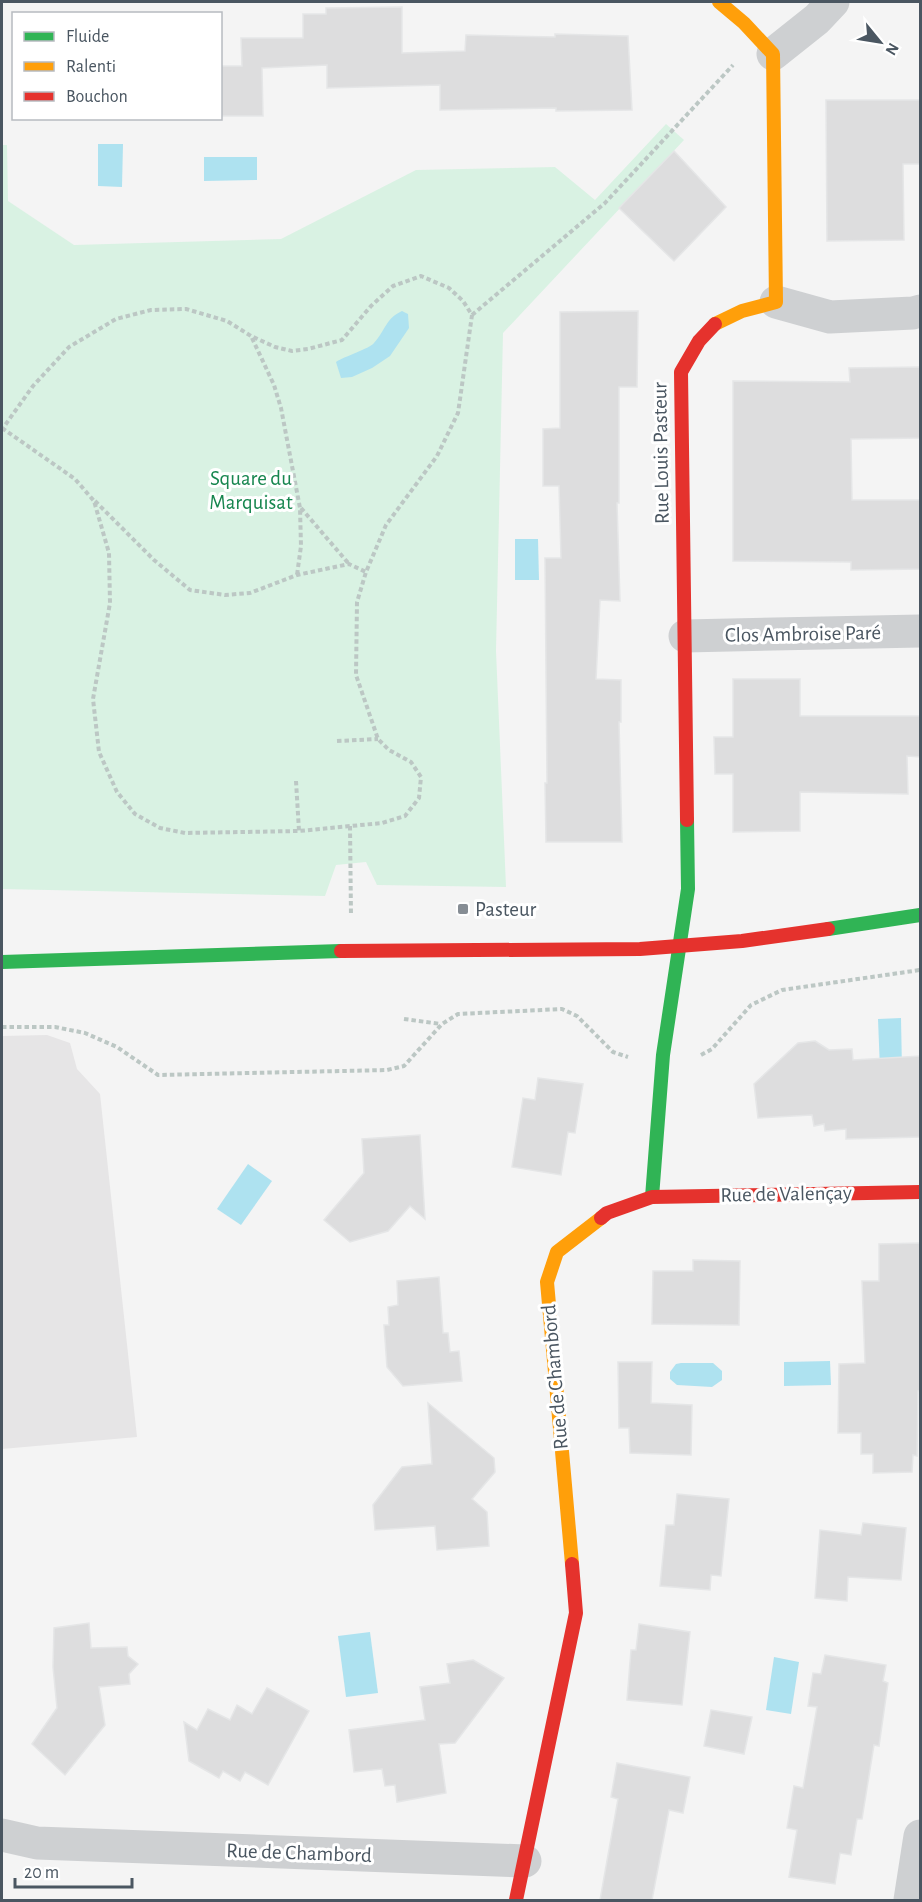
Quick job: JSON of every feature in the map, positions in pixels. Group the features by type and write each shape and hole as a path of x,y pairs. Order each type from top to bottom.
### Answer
{"street":[{"path":"719,2 766,46 776,302 830,317 921,311"},
{"path":"766,46 817,19 833,2"},
{"name":"Rue Louis Pasteur","path":"681,946 688,889 681,372 694,346 710,327 727,316 776,302"},
{"name":"Clos Ambroise Paré","path":"685,636 921,631"},
{"path":"2,962 85,962 351,951 572,950 681,946 751,940 921,915"},
{"path":"652,1197 663,1055 681,946"},
{"name":"Rue de Valençay","path":"652,1197 921,1192"},
{"name":"Rue de Chambord","path":"516,1900 576,1613 547,1282 557,1251 607,1213 652,1197"},
{"name":"Rue de Chambord","path":"2,1834 37,1843 525,1861"},
{"path":"910,1900 921,1836"}],"path":[{"path":"472,315 605,203 766,46"},
{"path":"94,501 109,553 110,603 93,699 99,752 117,792 135,814 160,828 185,833 299,831 382,823 405,816 419,798 421,777 411,762 389,750 378,740 356,675 357,602 366,572 386,525 437,456 458,413 472,315 463,301 449,288 422,276 393,286 371,306 342,340 292,351 251,336 227,321 186,309 152,310 116,319 69,347 33,386 2,428 75,479 154,560 190,590 225,595 250,592 297,575 349,564"},
{"path":"251,336 274,385 281,408 300,508 301,546 297,575"},
{"path":"300,508 349,564 366,572"},
{"path":"337,741 378,740"},
{"path":"296,781 299,831"},
{"path":"350,826 351,951"},
{"path":"2,1027 55,1027 85,1033 117,1047 158,1075 387,1070 404,1066 442,1024 458,1014 561,1009 577,1016 613,1052 625,1058 702,1055 712,1049 751,1005 782,990 921,970"},
{"path":"404,1019 442,1024"}],"shaded area":[{"path":"47,1035 70,1043 77,1069 100,1094 137,1437 2,1449 2,1036"}],"green space":[{"name":"Square du Marquisat","path":"666,124 684,140 503,333 496,651 506,887 377,885 366,862 336,865 325,896 2,889 2,145 7,145 8,201 74,245 281,239 416,170 555,167 595,200"}],"water":[{"path":"98,144 123,144 122,187 98,186"},
{"path":"204,157 257,157 257,180 204,181"},
{"path":"402,311 408,314 409,328 390,356 352,377 341,378 336,362 371,345 389,321"},
{"path":"515,539 538,539 539,580 515,580"},
{"path":"901,1018 902,1070 880,1070 878,1019"},
{"path":"248,1164 272,1181 241,1225 217,1209"},
{"path":"830,1361 831,1385 784,1386 784,1362"},
{"path":"713,1363 722,1371 722,1380 712,1387 677,1385 670,1379 670,1372 676,1364"},
{"path":"370,1632 378,1693 346,1697 338,1636"},
{"path":"774,1657 799,1662 791,1714 766,1710"}],"building":[{"path":"402,7 402,53 465,51 466,35 628,36 632,110 556,111 556,108 440,110 440,85 327,88 327,65 262,68 263,116 222,116 222,66 242,66 241,38 303,38 303,14 326,14 326,8"},
{"path":"826,100 921,100 921,164 903,164 904,240 827,241"},
{"path":"674,151 726,207 674,261 619,208"},
{"path":"638,311 637,387 619,387 619,503 617,503 620,601 600,600 596,679 621,680 621,722 619,722 622,842 546,842 545,558 561,558 559,486 543,486 543,429 560,428 560,312"},
{"path":"921,367 921,438 851,439 852,500 921,500 921,569 851,570 851,562 733,561 733,381 850,382 849,368"},
{"path":"733,679 800,679 800,716 921,716 921,757 907,756 908,794 800,792 800,831 733,832 733,774 715,774 714,737 733,737"},
{"path":"815,1041 829,1050 852,1049 853,1060 921,1056 921,1137 846,1139 846,1129 825,1131 824,1124 814,1126 812,1115 758,1118 754,1084 798,1043"},
{"path":"538,1078 583,1084 575,1133 568,1132 561,1175 512,1167 523,1098 535,1100"},
{"path":"420,1135 425,1219 410,1206 388,1231 350,1242 324,1220 364,1173 362,1139"},
{"path":"921,1243 921,1391 918,1391 917,1456 913,1455 912,1472 873,1473 873,1454 861,1454 861,1433 838,1433 839,1364 865,1363 862,1281 879,1281 879,1244"},
{"path":"693,1260 740,1261 739,1325 652,1324 653,1271 693,1271"},
{"path":"439,1277 443,1333 448,1333 450,1352 459,1351 462,1381 403,1386 387,1367 384,1325 389,1325 388,1307 398,1305 397,1281"},
{"path":"618,1362 652,1362 651,1403 692,1405 691,1455 630,1453 629,1428 619,1428"},
{"path":"428,1403 494,1458 495,1472 472,1499 487,1512 489,1546 437,1550 435,1526 375,1530 373,1505 402,1467 432,1464"},
{"path":"677,1494 729,1499 721,1576 711,1575 710,1590 660,1586 666,1525 674,1525"},
{"path":"863,1523 906,1528 901,1580 848,1577 847,1601 815,1598 820,1530 861,1535"},
{"path":"89,1623 91,1648 127,1647 128,1656 138,1664 129,1674 130,1684 99,1687 105,1725 65,1775 32,1744 57,1708 53,1667 54,1628"},
{"path":"639,1624 690,1632 682,1705 627,1700 631,1650 636,1650"},
{"path":"825,1655 886,1665 883,1681 888,1683 879,1746 874,1745 862,1819 857,1819 851,1855 840,1853 835,1884 789,1877 797,1830 787,1828 794,1786 803,1788 817,1707 808,1706 813,1673 821,1674"},
{"path":"473,1660 504,1678 455,1743 439,1744 446,1793 397,1802 395,1785 385,1786 382,1769 354,1772 349,1730 425,1720 420,1687 450,1683 447,1664"},
{"path":"267,1688 309,1711 268,1785 245,1772 240,1781 223,1771 219,1778 189,1761 184,1722 197,1730 208,1709 230,1720 237,1705 252,1714"},
{"path":"711,1710 752,1717 744,1754 704,1746"},
{"path":"617,1763 690,1777 683,1813 669,1810 652,1900 600,1900 618,1799 611,1797"}],"traffic: fast":[{"path":"652,1197 663,1055 688,889 687,820"},
{"path":"828,929 920,915"},
{"path":"2,962 341,951"}],"traffic: slow":[{"path":"715,324 742,311 776,302 773,54 744,23 719,2"},
{"path":"572,1564 547,1282 557,1252 601,1218"}],"traffic: jam":[{"path":"687,820 681,372 699,341 715,324"},
{"path":"341,951 640,949 742,941 828,929"},
{"path":"601,1218 607,1213 652,1197 920,1192"},
{"path":"516,1900 576,1613 572,1564"}],"place":[{"name":"Pasteur","path":"463,909"}]}
